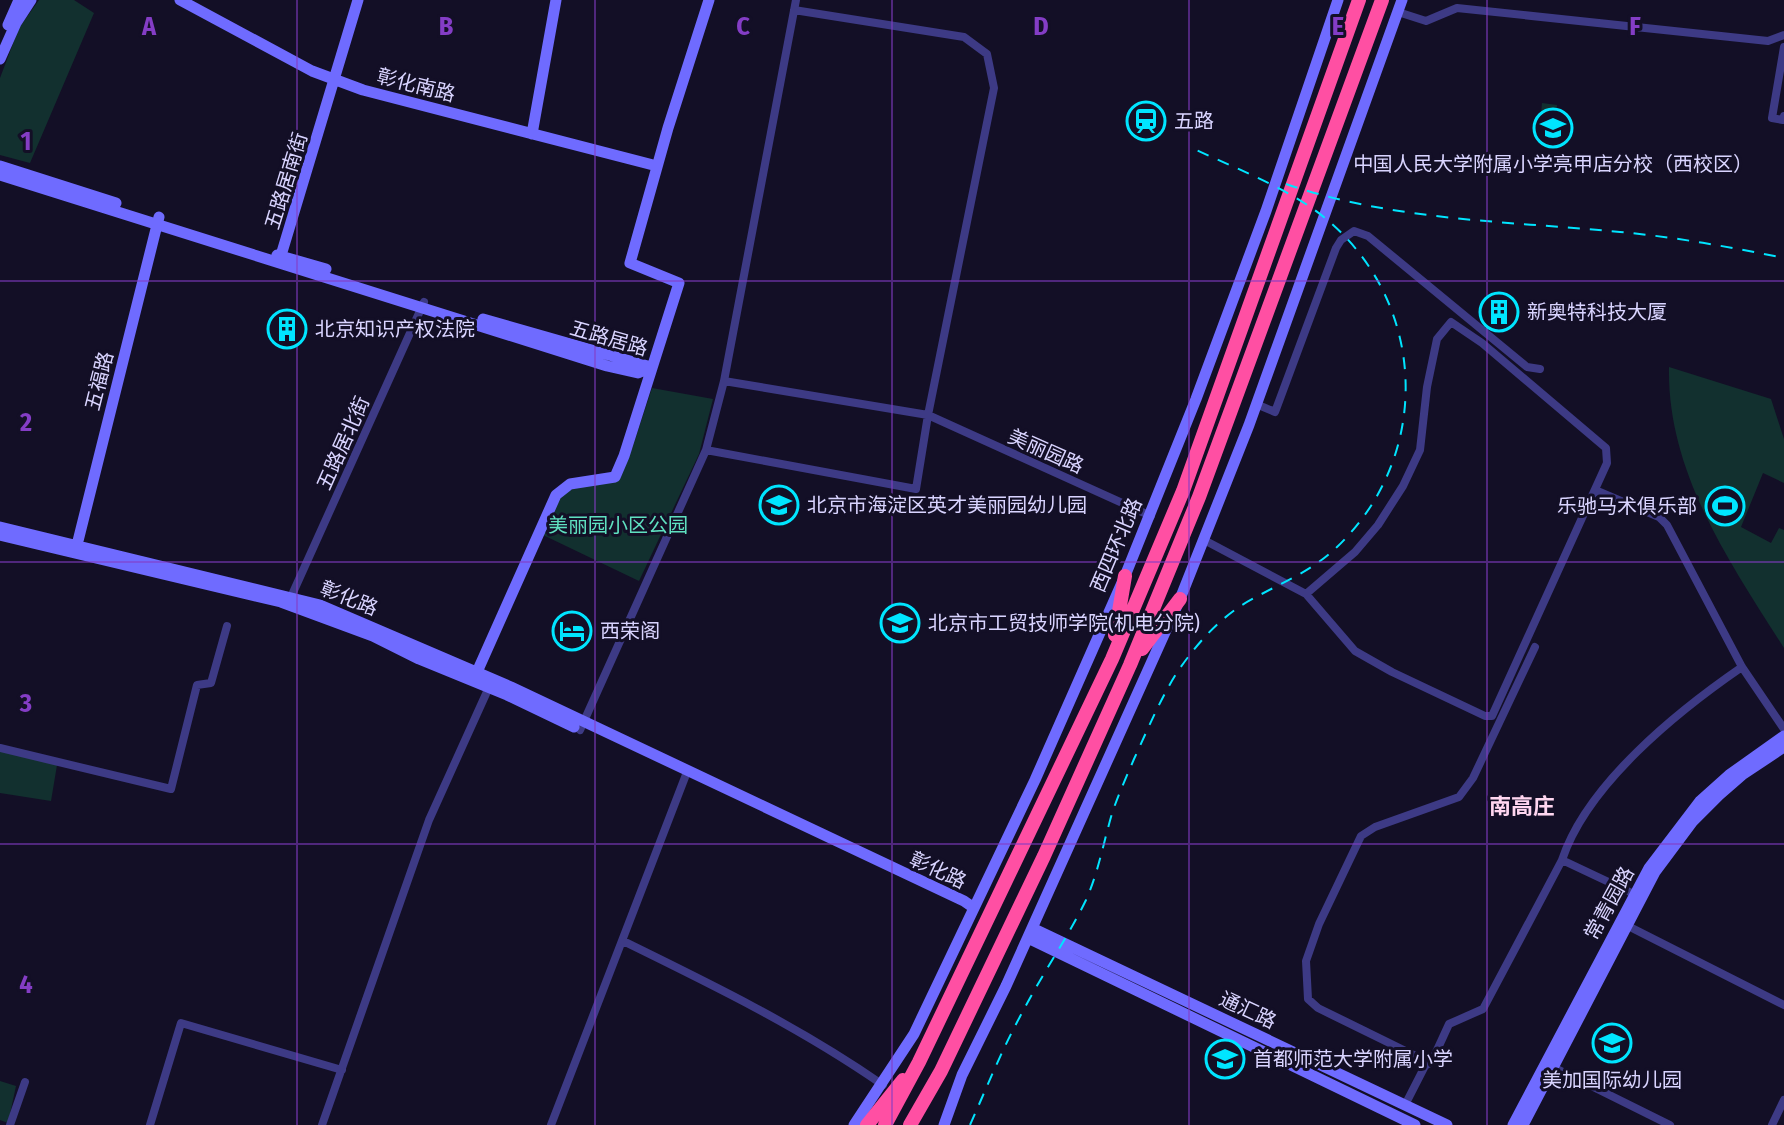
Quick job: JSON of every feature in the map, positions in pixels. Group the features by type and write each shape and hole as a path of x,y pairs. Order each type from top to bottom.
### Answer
{"highway":[{"name":"西四环北路","path":"885,1125 919,1062 1112,659 1183,491 1359,0"},
{"path":"910,1125 941,1071 1044,856 1130,665 1199,497 1382,0"},
{"path":"1112,659 1125,576"},
{"path":"1130,665 1180,599"},
{"path":"867,1125 919,1062"},
{"path":"924,1125 941,1071"}],"street":[{"path":"0,42 19,0"},
{"path":"0,59 16,23 31,0"},
{"name":"五路居南街","path":"280,259 280,238 352,0"},
{"name":"五路居南街","path":"280,259 358,0"},
{"path":"532,134 556,0"},
{"path":"477,672 556,495 570,484 615,477 679,283 630,263 709,0"},
{"path":"582,727 706,450 724,381 796,0"},
{"name":"西四环北路","path":"854,1125 914,1034 1035,780 1151,516 1266,211 1338,0"},
{"name":"彰化南路","path":"188,2 328,78 363,90 657,166"},
{"path":"944,1125 962,1075 1030,933 1180,599 1256,404 1400,6 1426,21 1457,8 1768,41 1784,35"},
{"path":"706,450 916,489 994,88 987,54 964,37 794,10"},
{"path":"1784,47 1772,118 1783,120 1784,116"},
{"name":"五路居路","path":"0,166 423,305 652,367"},
{"name":"五路居路","path":"0,175 158,220"},
{"name":"五福路","path":"76,550 158,220"},
{"path":"1256,404 1275,412 1336,248 1354,231 1368,236 1527,367 1540,369"},
{"name":"五路居北街","path":"291,597 423,305"},
{"path":"1204,540 1306,594 1355,651 1392,672 1485,716 1492,716 1607,463 1606,448 1482,343 1451,322 1437,339 1427,387 1420,450 1403,486 1378,525 1355,552 1306,594"},
{"name":"美丽园路","path":"724,381 928,415 1151,516"},
{"path":"1595,490 1659,517 1667,525 1742,667 1784,729"},
{"name":"彰化路","path":"0,527 317,614 491,684 974,908"},
{"name":"彰化路","path":"0,535 320,605 477,672 491,684"},
{"path":"0,748 171,789 197,685 211,683 227,626"},
{"path":"1430,1063 1318,1008 1308,999 1306,961 1319,924 1361,836 1375,827 1459,797 1473,778 1535,647"},
{"path":"1405,1105 1449,1024 1483,1009 1562,860 1568,840 1612,777 1694,700 1742,667"},
{"path":"322,1125 429,820 491,684"},
{"name":"常青园路","path":"1523,1125 1549,1065 1634,894 1669,839 1700,801 1729,775 1784,736"},
{"name":"常青园路","path":"1513,1125 1655,872 1693,821 1742,775 1784,747"},
{"path":"551,1125 685,776"},
{"path":"1562,860 1634,894"},
{"path":"1626,925 1784,1005"},
{"name":"通汇路","path":"1030,933 1447,1125"},
{"name":"通汇路","path":"1030,933 1397,1121 1415,1125"},
{"path":"623,941 779,1019 830,1048 883,1085"},
{"path":"150,1125 181,1023 342,1070"},
{"path":"1549,1065 1670,1125"},
{"path":"10,1125 25,1082"},
{"path":"1772,1125 1784,1100"}],"green space":[{"path":"39,0 74,0 94,13 30,163 0,155 0,78 19,28"},
{"path":"1542,103 1557,105 1555,137 1539,136"},
{"name":"乐驰马术俱乐部","path":"1669,367 1771,399 1784,439 1784,483 1763,473 1741,527 1771,543 1779,528 1784,530 1784,648 1723,549 1690,480 1671,406"},
{"name":"美丽园小区公园","path":"652,388 713,399 699,454 639,581 543,535 558,498 572,488 615,482 632,449"},
{"path":"0,750 57,765 51,801 0,793"},
{"path":"0,1081 16,1086 8,1123 0,1120"}],"railway":[{"path":"970,1125 1001,1054 1086,900 1119,795 1154,714 1178,671 1224,619 1254,598 1303,572 1337,547 1368,511 1389,470 1402,428 1406,384 1400,340 1386,297 1363,258 1331,223 1299,200 1264,180 1190,147"},
{"path":"1286,184 1368,206 1410,213 1641,234 1784,258"}],"place":[{"name":"五路","path":"1146,121"},
{"name":"中国人民大学附属小学亮甲店分校（西校区）","path":"1553,128"},
{"name":"新奥特科技大厦","path":"1499,312"},
{"name":"北京知识产权法院","path":"287,329"},
{"name":"北京市海淀区英才美丽园幼儿园","path":"779,505"},
{"name":"乐驰马术俱乐部","path":"1725,506"},
{"name":"北京市工贸技师学院(机电分院)","path":"900,623"},
{"name":"西荣阁","path":"572,631"},
{"name":"美加国际幼儿园","path":"1612,1043"},
{"name":"首都师范大学附属小学","path":"1225,1059"}],"district":[{"name":"南高庄","path":"1522,806"}]}
